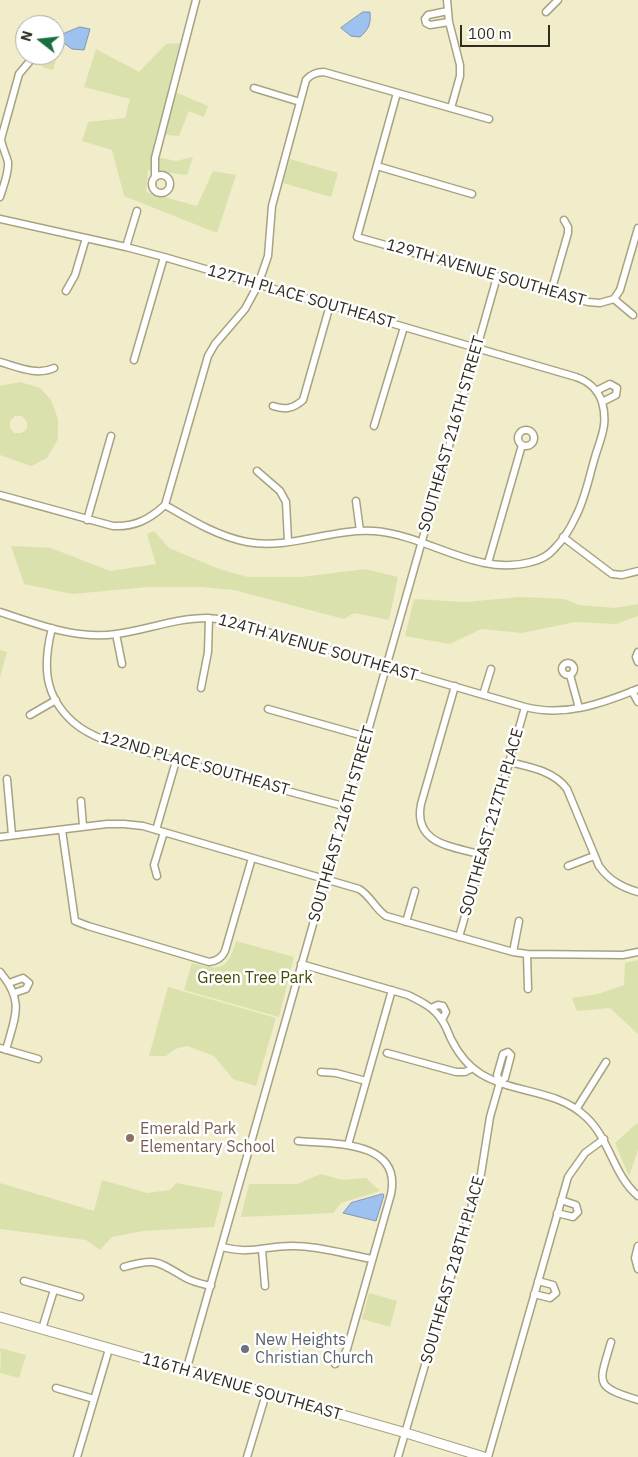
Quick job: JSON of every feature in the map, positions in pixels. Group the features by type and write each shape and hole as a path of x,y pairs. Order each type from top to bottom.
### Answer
{"main road":[{"name":"116TH AVENUE SOUTHEAST","path":"0,1317 484,1457"}],"street":[{"path":"155,177 155,158 196,0"},
{"path":"447,0 449,22 460,65 460,76 451,108"},
{"path":"546,12 558,0"},
{"path":"448,11 428,15 425,19 426,23 430,25 449,22"},
{"path":"0,197 8,170 8,162 2,148 1,139 19,74 27,65"},
{"path":"0,494 87,520 126,527 150,518 164,505 208,356 215,344 245,309 258,285 268,256 272,206 306,80 312,74 324,72 490,119"},
{"path":"254,88 300,102"},
{"path":"397,93 377,166 472,194"},
{"name":"129TH AVENUE SOUTHEAST","path":"377,166 357,237 497,278 588,302 600,304 614,298"},
{"path":"126,247 137,211"},
{"name":"127TH PLACE SOUTHEAST","path":"0,219 164,257 585,380 599,396 604,425 590,477 576,518 563,537"},
{"path":"551,292 568,233 568,227 564,220"},
{"path":"633,315 614,298 620,290 635,250 638,228"},
{"path":"66,291 75,275 86,238"},
{"path":"134,360 164,257"},
{"name":"SOUTHEAST 216TH STREET","path":"186,1371 497,278"},
{"path":"273,406 292,408 303,400 330,305"},
{"path":"374,426 404,327"},
{"path":"0,362 39,372 46,372 54,368"},
{"path":"87,520 111,436"},
{"path":"488,563 522,445"},
{"path":"257,471 280,490 286,502 288,541"},
{"path":"356,501 360,531"},
{"path":"164,505 228,538 248,542 288,541 360,531 375,531 421,542 454,555 488,563 517,565 543,558 554,549 563,537 612,574 622,575 638,571"},
{"name":"124TH AVENUE SOUTHEAST","path":"0,612 52,628 87,635 116,634 182,620 209,618 229,622 525,707 548,711 568,710 635,690 638,702"},
{"path":"201,688 208,652 209,618"},
{"name":"122ND PLACE SOUTHEAST","path":"52,628 47,648 46,670 56,700 72,721 89,733 103,739 176,760 347,807"},
{"path":"116,634 122,664"},
{"path":"638,652 636,657 638,662"},
{"path":"483,695 491,669"},
{"path":"570,675 579,708"},
{"path":"455,686 419,814 421,826 427,835 438,842 482,855"},
{"path":"30,715 56,700"},
{"name":"SOUTHEAST 217TH PLACE","path":"459,937 525,707"},
{"path":"268,709 367,737"},
{"path":"157,876 154,865 176,760"},
{"path":"509,762 551,774 562,783 566,788 598,866 612,880 638,892"},
{"path":"7,779 12,835"},
{"path":"81,801 83,826"},
{"path":"0,838 83,826 124,824 160,831 365,892 382,913 406,922 514,952 527,954 624,955 638,952"},
{"path":"62,830 75,921 205,961 216,961 221,958 225,951 252,858"},
{"path":"568,866 594,856"},
{"path":"406,922 415,891"},
{"path":"514,952 519,921"},
{"path":"527,954 528,989"},
{"path":"301,964 408,994 431,1008 442,1020 457,1050 473,1068 488,1078 555,1098 577,1108 595,1125 629,1188 638,1196"},
{"path":"0,972 14,993 16,1010 3,1049 38,1059"},
{"path":"9,983 23,978 28,983 26,989 14,993"},
{"path":"348,1145 392,990"},
{"path":"387,1053 456,1072 465,1072 473,1068"},
{"path":"577,1108 606,1062"},
{"path":"321,1072 336,1073 366,1081"},
{"name":"SOUTHEAST 218TH PLACE","path":"398,1457 481,1174 490,1117 500,1082"},
{"path":"488,1457 557,1213 572,1169 585,1153 604,1139"},
{"path":"298,1141 348,1145 374,1153 380,1156 387,1165 392,1178 392,1187 347,1350 343,1357 335,1364"},
{"path":"557,1213 573,1216 578,1212 576,1205 561,1200"},
{"path":"222,1246 243,1251 299,1246 372,1259"},
{"path":"638,1246 635,1258 638,1269"},
{"path":"262,1250 266,1286"},
{"path":"124,1267 139,1263 157,1262 189,1280 211,1286"},
{"path":"534,1294 550,1298 556,1292 554,1285 538,1280"},
{"path":"24,1281 80,1297"},
{"path":"42,1329 54,1290"},
{"path":"611,1342 602,1375 604,1385 609,1390 638,1400"},
{"path":"77,1457 109,1349"},
{"path":"56,1388 94,1399"},
{"path":"247,1457 266,1394"}],"green space":[{"path":"180,43 168,89 208,106 204,117 189,111 179,136 156,134 152,156 176,161 193,157 187,175 148,170 146,192 197,206 213,171 236,175 217,233 124,196 112,150 82,141 88,122 125,118 130,99 84,87 96,49 139,72 166,44"},
{"path":"43,65 55,65 53,70 42,67"},
{"path":"290,159 338,173 331,197 283,183"},
{"path":"20,382 40,388 51,400 58,419 58,439 47,458 31,466 0,455 0,386","holes":["15,416 22,416 27,422 27,429 21,433 14,433 10,428 10,421"]},
{"path":"154,531 169,548 219,569 248,577 301,577 366,569 398,577 389,620 354,613 344,619 234,590 201,587 148,587 72,594 24,584 11,546 51,548 110,571 156,564 147,534"},
{"path":"520,597 564,599 579,605 615,608 638,604 638,616 616,624 575,622 522,633 481,629 450,644 405,636 414,599 465,602"},
{"path":"0,650 7,652 0,677"},
{"name":"Green Tree Park","path":"236,941 294,957 279,1017 184,990 192,963 209,967 221,966 229,958"},
{"path":"638,960 638,1034 610,1008 577,1011 572,998 598,994 624,985 625,963"},
{"path":"168,987 276,1018 256,1086 233,1079 214,1056 187,1046 175,1049 166,1056 149,1056"},
{"path":"637,1123 638,1150 629,1176 615,1143"},
{"path":"321,1174 342,1180 366,1178 380,1191 341,1203 333,1213 241,1217 249,1184 297,1184"},
{"path":"102,1180 147,1193 170,1190 176,1183 223,1192 214,1227 143,1231 112,1237 100,1250 86,1240 0,1229 0,1183 94,1211"},
{"path":"369,1293 397,1301 390,1327 362,1319"},
{"path":"0,1348 26,1355 19,1378 0,1373"}],"water":[{"path":"363,12 370,12 370,20 369,26 360,37 351,36 341,28"},
{"path":"80,27 90,29 84,50 72,49 65,44 65,33"},
{"path":"383,1194 376,1221 343,1213 351,1203"}],"place":[{"name":"Emerald Park Elementary School","path":"130,1138"},
{"name":"New Heights Christian Church","path":"245,1349"}]}
